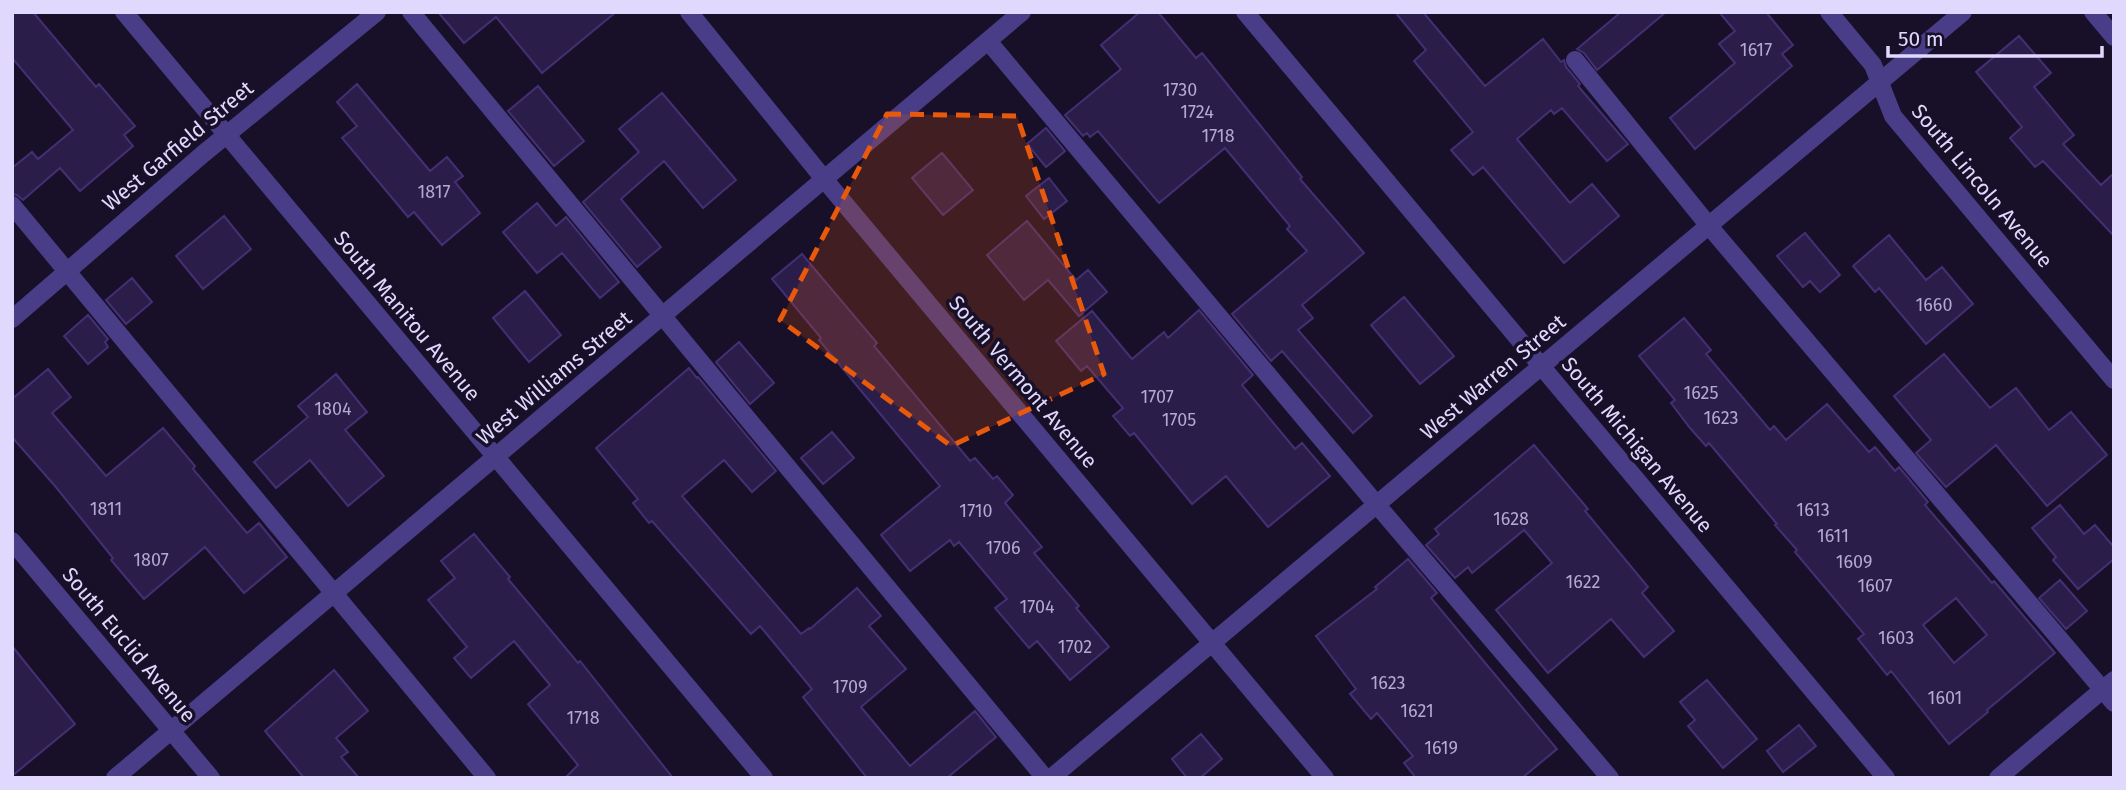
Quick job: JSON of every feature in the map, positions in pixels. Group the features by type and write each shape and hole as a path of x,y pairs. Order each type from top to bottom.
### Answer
{"street":[{"name":"South Manitou Avenue","path":"124,12 764,778"},
{"name":"West Garfield Street","path":"12,319 226,135 377,12"},
{"path":"411,12 1045,778"},
{"name":"South Vermont Avenue","path":"689,12 824,179 1325,778"},
{"name":"West Williams Street","path":"115,778 1022,12"},
{"name":"South Michigan Avenue","path":"1245,12 1886,778"},
{"name":"South Lincoln Avenue","path":"1829,12 1873,65 1893,116 2114,380"},
{"name":"West Warren Street","path":"1051,778 1963,12"},
{"path":"2093,12 2114,37"},
{"path":"988,41 1610,778"},
{"path":"1575,61 1709,226 2110,691 1998,778"},
{"path":"12,205 487,778"},
{"name":"South Euclid Avenue","path":"12,541 211,778"}],"highlighted area":[{"path":"887,114 1017,116 1104,374 951,446 780,320"}],"building":[{"path":"12,12 33,12 96,87 99,84 135,126 124,135 133,146 80,191 60,168 23,200 12,194 12,168 32,152 38,159 73,130 12,58"},
{"path":"438,12 616,12 542,73 496,17 464,43"},
{"path":"1140,12 1158,12 1196,58 1202,53 1302,177 1300,179 1364,253 1302,305 1313,318 1298,330 1372,416 1353,433 1282,351 1271,361 1232,314 1307,251 1287,229 1290,226 1225,148 1159,203 1098,131 1090,137 1087,133 1083,136 1065,115 1121,69 1101,45"},
{"path":"1395,12 1423,12 1485,86 1543,39 1561,62 1564,60 1566,67 1580,84 1578,86 1628,144 1607,161 1562,108 1554,114 1551,110 1517,139 1570,203 1592,184 1619,216 1564,263 1483,167 1473,175 1451,150 1473,132 1414,61 1426,50"},
{"path":"1621,12 1666,12 1597,70 1584,53 1577,49"},
{"path":"1719,12 1766,12 1793,45 1782,54 1792,66 1695,149 1670,118 1735,63 1719,44 1735,31"},
{"path":"2019,36 2051,73 2034,87 2074,135 2063,144 2101,185 2114,173 2114,236 2043,161 2035,167 2010,138 2022,127 1976,72"},
{"path":"357,84 430,171 447,157 463,176 455,182 480,213 442,245 414,212 408,217 342,138 357,126 337,102"},
{"path":"538,86 584,141 554,166 508,111"},
{"path":"662,93 736,180 703,208 664,161 621,199 661,247 637,267 583,202 639,152 619,129"},
{"path":"1046,128 1065,151 1046,167 1027,144"},
{"path":"942,153 973,190 943,215 912,178"},
{"path":"1049,178 1067,201 1044,219 1026,196"},
{"path":"537,203 556,226 566,217 619,282 600,298 562,253 537,273 503,232"},
{"path":"224,216 251,249 203,289 176,256"},
{"path":"1027,221 1076,280 1088,270 1107,292 1079,316 1048,280 1024,300 987,255"},
{"path":"1805,233 1840,275 1820,292 1810,281 1803,287 1777,256"},
{"path":"1889,235 1926,280 1942,267 1973,304 1926,344 1879,288 1875,292 1853,266"},
{"path":"802,254 877,343 874,346 970,461 975,458 993,479 997,476 1013,495 1005,503 1042,547 1034,553 1079,606 1076,608 1109,647 1070,680 1037,641 1029,648 995,608 1007,599 959,542 954,546 950,540 910,571 881,535 940,486 772,279"},
{"path":"132,278 152,302 126,324 106,300"},
{"path":"525,291 561,335 529,362 493,318"},
{"path":"1404,297 1454,356 1420,384 1371,325"},
{"path":"1199,310 1253,375 1242,385 1295,449 1302,443 1330,476 1268,527 1226,476 1192,504 1134,433 1130,436 1113,416 1123,408 1087,366 1081,371 1056,341 1092,311 1132,359 1164,332 1168,338"},
{"path":"88,315 108,339 105,342 108,347 88,364 64,336"},
{"path":"1684,318 1711,350 1706,354 1770,430 1774,426 1786,440 1827,404 1869,452 1875,447 1895,471 1899,467 1928,502 1925,505 2055,653 1949,744 1891,671 1887,675 1858,639 1864,634 1709,443 1706,446 1690,428 1671,403 1675,400 1639,356","holes":["1956,598 1987,635 1954,663 1923,625"]},
{"path":"739,342 774,383 750,404 716,362"},
{"path":"1944,354 1990,408 2016,388 2049,430 2071,412 2107,455 2047,506 1996,445 1946,487 1916,453 1931,440 1894,396"},
{"path":"689,368 776,471 752,492 724,460 682,496 801,634 857,588 881,616 869,626 906,669 861,707 910,766 975,711 996,737 947,778 867,778 803,697 812,689 760,626 751,634 652,521 649,523 633,503 638,499 596,448"},
{"path":"48,369 71,397 52,413 106,476 163,428 195,466 193,469 247,533 259,523 287,557 244,593 205,547 144,599 55,486 12,437 12,399"},
{"path":"336,374 367,412 345,430 384,476 348,506 310,460 276,488 254,462 308,417 298,406"},
{"path":"832,432 854,458 823,484 801,458"},
{"path":"1534,445 1648,587 1642,593 1674,631 1644,657 1611,619 1548,673 1496,610 1552,563 1524,530 1472,573 1468,567 1455,578 1426,545 1439,534 1435,529"},
{"path":"2060,505 2084,534 2095,525 2114,547 2114,559 2078,589 2053,560 2056,557 2032,528"},
{"path":"474,534 673,778 565,778 578,765 528,704 550,685 514,641 471,678 454,658 467,647 428,600 455,578 441,561"},
{"path":"1408,559 1437,593 1431,598 1557,749 1522,778 1416,778 1404,763 1413,756 1377,713 1371,719 1350,694 1356,689 1316,636 1377,589 1375,587"},
{"path":"2060,580 2087,611 2066,629 2039,598"},
{"path":"12,646 75,724 12,776"},
{"path":"334,670 368,711 336,738 348,752 341,757 359,778 304,778 265,731"},
{"path":"1707,680 1757,739 1723,768 1688,726 1695,720 1680,702"},
{"path":"1799,725 1816,746 1783,772 1767,751"},
{"path":"1201,734 1222,759 1200,778 1187,778 1172,759"}]}
